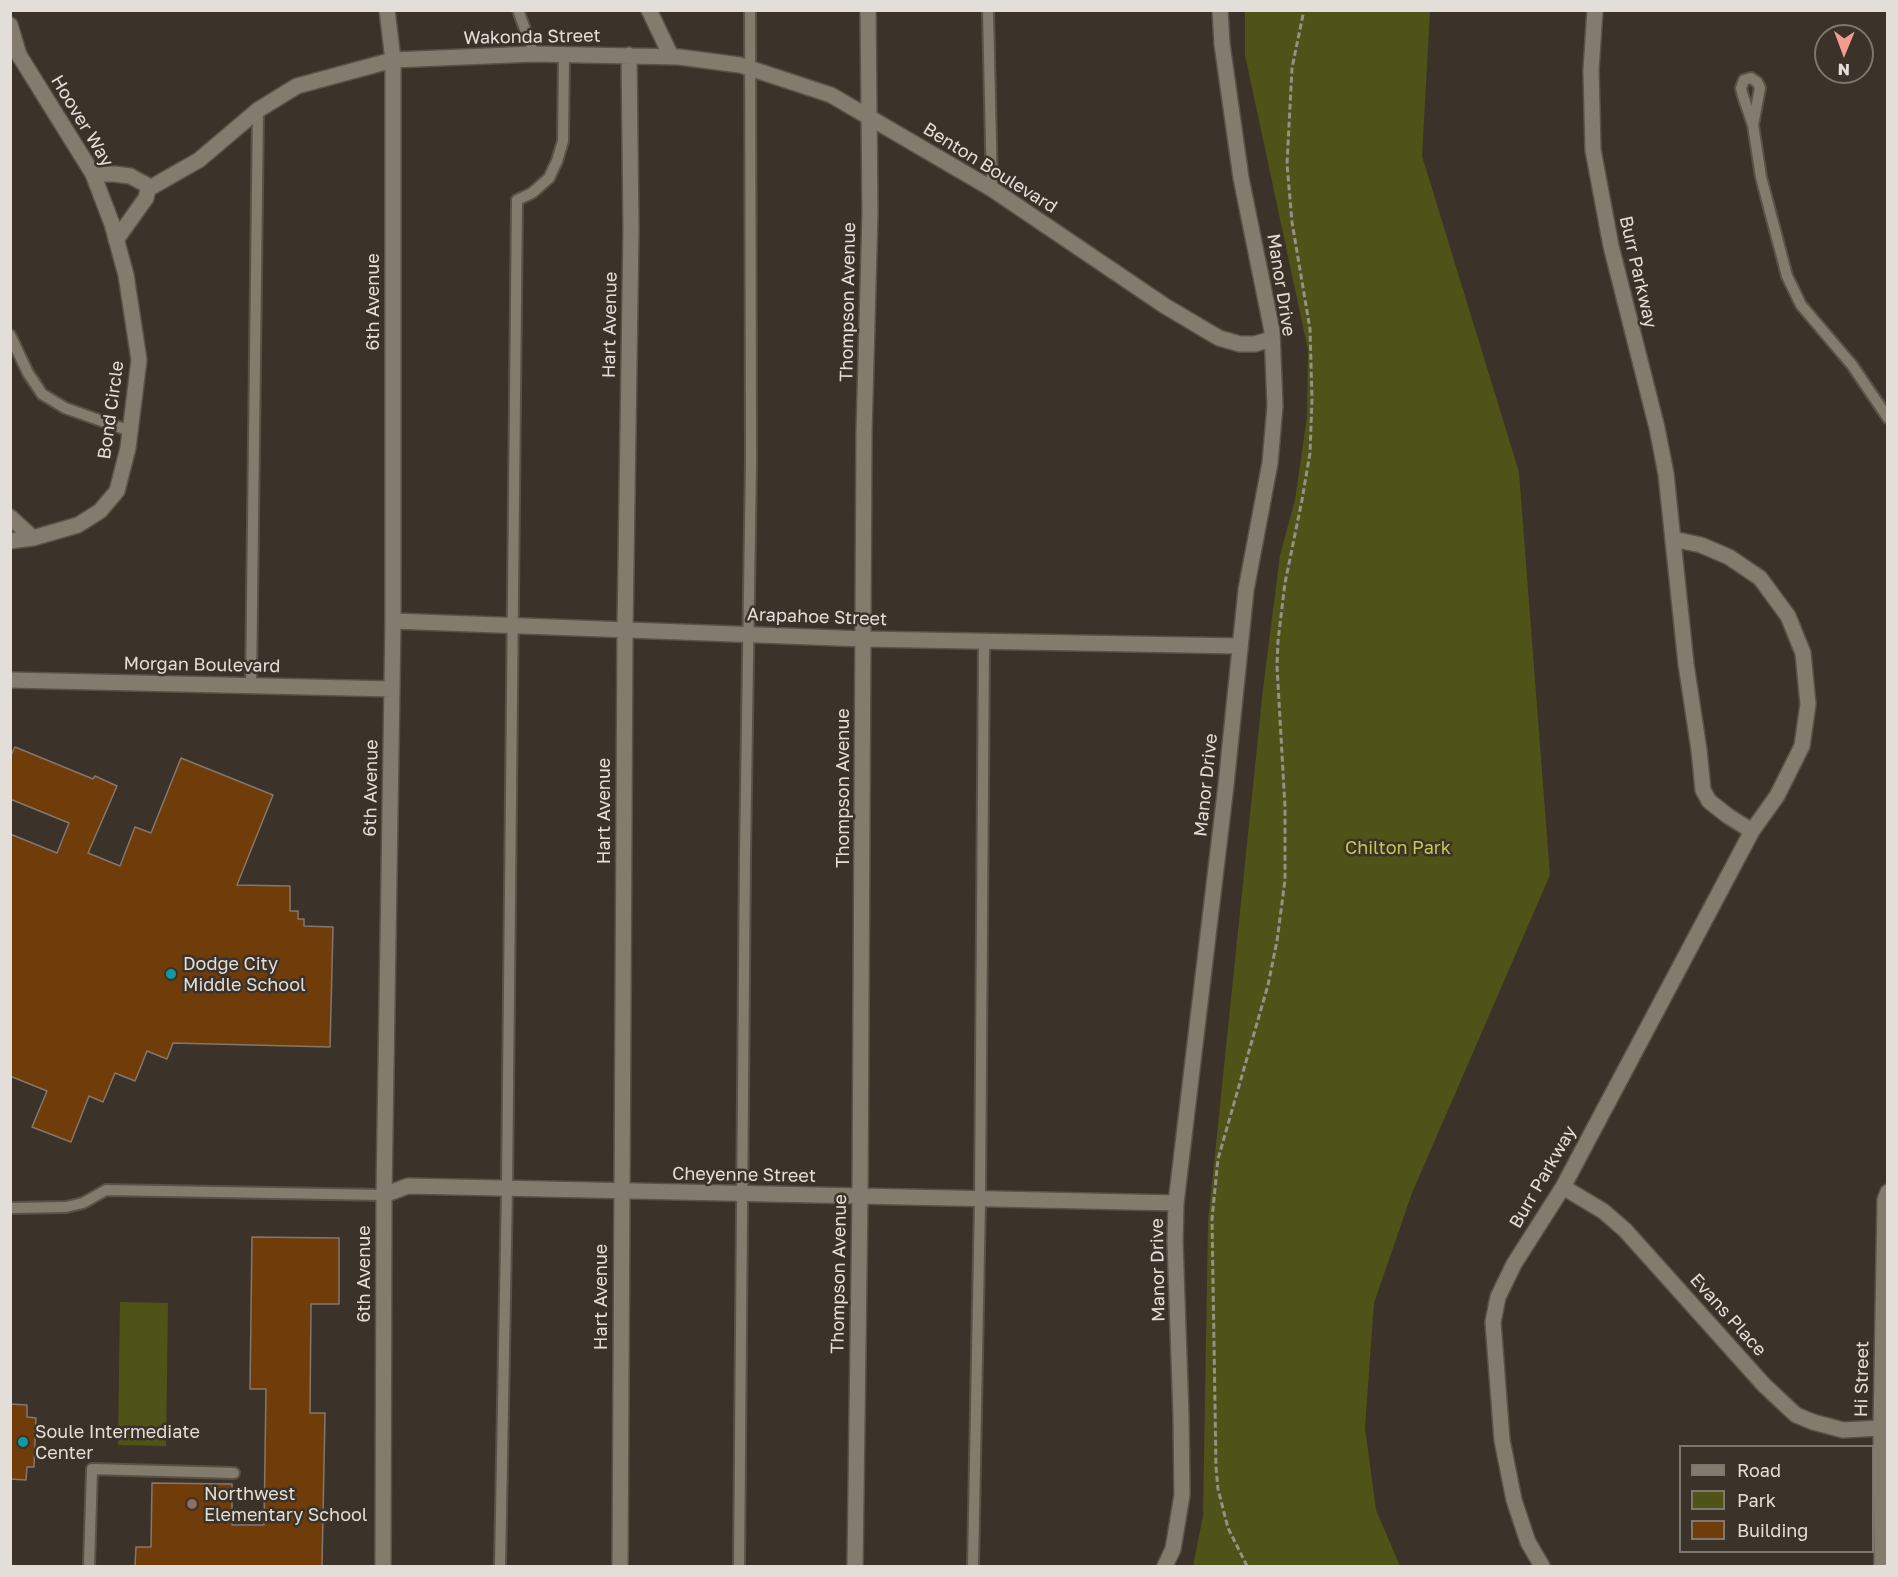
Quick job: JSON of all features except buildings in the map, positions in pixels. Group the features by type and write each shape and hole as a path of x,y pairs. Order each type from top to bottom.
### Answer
{"street":[{"name":"6th Avenue","path":"383,1566 384,1195 393,621 393,60 387,10"},
{"path":"649,10 672,56"},
{"name":"Thompson Avenue","path":"855,1566 860,1197 864,433 870,213 868,10"},
{"name":"Manor Drive","path":"1165,1566 1173,1548 1182,1495 1176,1203 1246,590 1270,463 1275,406 1272,331 1241,178 1222,44 1220,10"},
{"name":"Burr Parkway","path":"1595,10 1591,70 1593,150 1611,246 1657,428 1666,474 1686,664 1703,790 1709,801 1752,831"},
{"name":"Hoover Way","path":"10,25 20,55 93,174 116,240"},
{"name":"Wakonda Street","path":"393,60 534,54 672,56"},
{"name":"Hart Avenue","path":"620,1566 625,630 631,230 629,55"},
{"name":"Benton Boulevard","path":"672,56 740,65 831,95 992,189 1165,306 1219,338 1240,344 1255,344 1271,339"},
{"path":"148,189 199,160 258,110 297,86 393,60"},
{"path":"93,174 130,176 145,184 148,189 146,198 116,240"},
{"name":"Bond Circle","path":"10,541 33,538 78,525 100,512 117,491 128,448 139,360 126,274 116,240"},
{"path":"10,517 33,538"},
{"name":"Burr Parkway","path":"1542,1566 1528,1542 1514,1500 1502,1440 1493,1322 1498,1297 1514,1264 1563,1187 1752,831 1777,796 1802,746 1809,704 1803,653 1788,616 1760,578 1710,549 1673,539"},
{"name":"Arapahoe Street","path":"393,621 864,639 1240,646"},
{"name":"Morgan Boulevard","path":"10,680 392,689"},
{"name":"Cheyenne Street","path":"384,1195 408,1186 1176,1203"},
{"name":"Evans Place","path":"1563,1187 1603,1211 1625,1230 1764,1385 1796,1415 1843,1430 1881,1428"},
{"name":"Hi Street","path":"1882,1566 1884,1481 1881,1428 1887,1192"}],"lane":[{"path":"518,10 534,54"},
{"path":"739,1566 751,461 750,10"},
{"path":"988,10 992,189"},
{"path":"500,1566 507,1188 517,200 532,193 549,178 560,151 563,141 564,54"},
{"path":"251,686 258,110"},
{"path":"1753,125 1761,177 1787,276 1801,305 1852,365 1887,418"},
{"path":"10,335 28,373 42,394 65,408 130,430"},
{"path":"973,1566 980,1199 984,641"},
{"path":"10,1208 66,1207 84,1203 106,1190 384,1195"},
{"path":"89,1566 92,1470 234,1473"}],"path":[{"path":"1247,1566 1228,1528 1217,1478 1212,1219 1218,1159 1268,985 1277,941 1285,880 1285,807 1277,666 1278,641 1285,583 1310,453 1312,408 1310,329 1292,222 1287,164 1292,68 1304,10"}],"green space":[{"name":"Chilton Park","path":"1245,11 1430,11 1422,156 1519,472 1550,875 1412,1193 1374,1303 1365,1428 1376,1510 1400,1566 1193,1566 1203,1516 1208,1222 1263,689 1280,555 1295,500 1307,417 1308,350 1245,55"},
{"path":"120,1302 168,1303 166,1446 118,1445"}],"place":[{"name":"Dodge City Middle School","path":"171,974"},
{"name":"Soule Intermediate Center","path":"23,1442"},
{"name":"Northwest Elementary School","path":"192,1504"}]}
